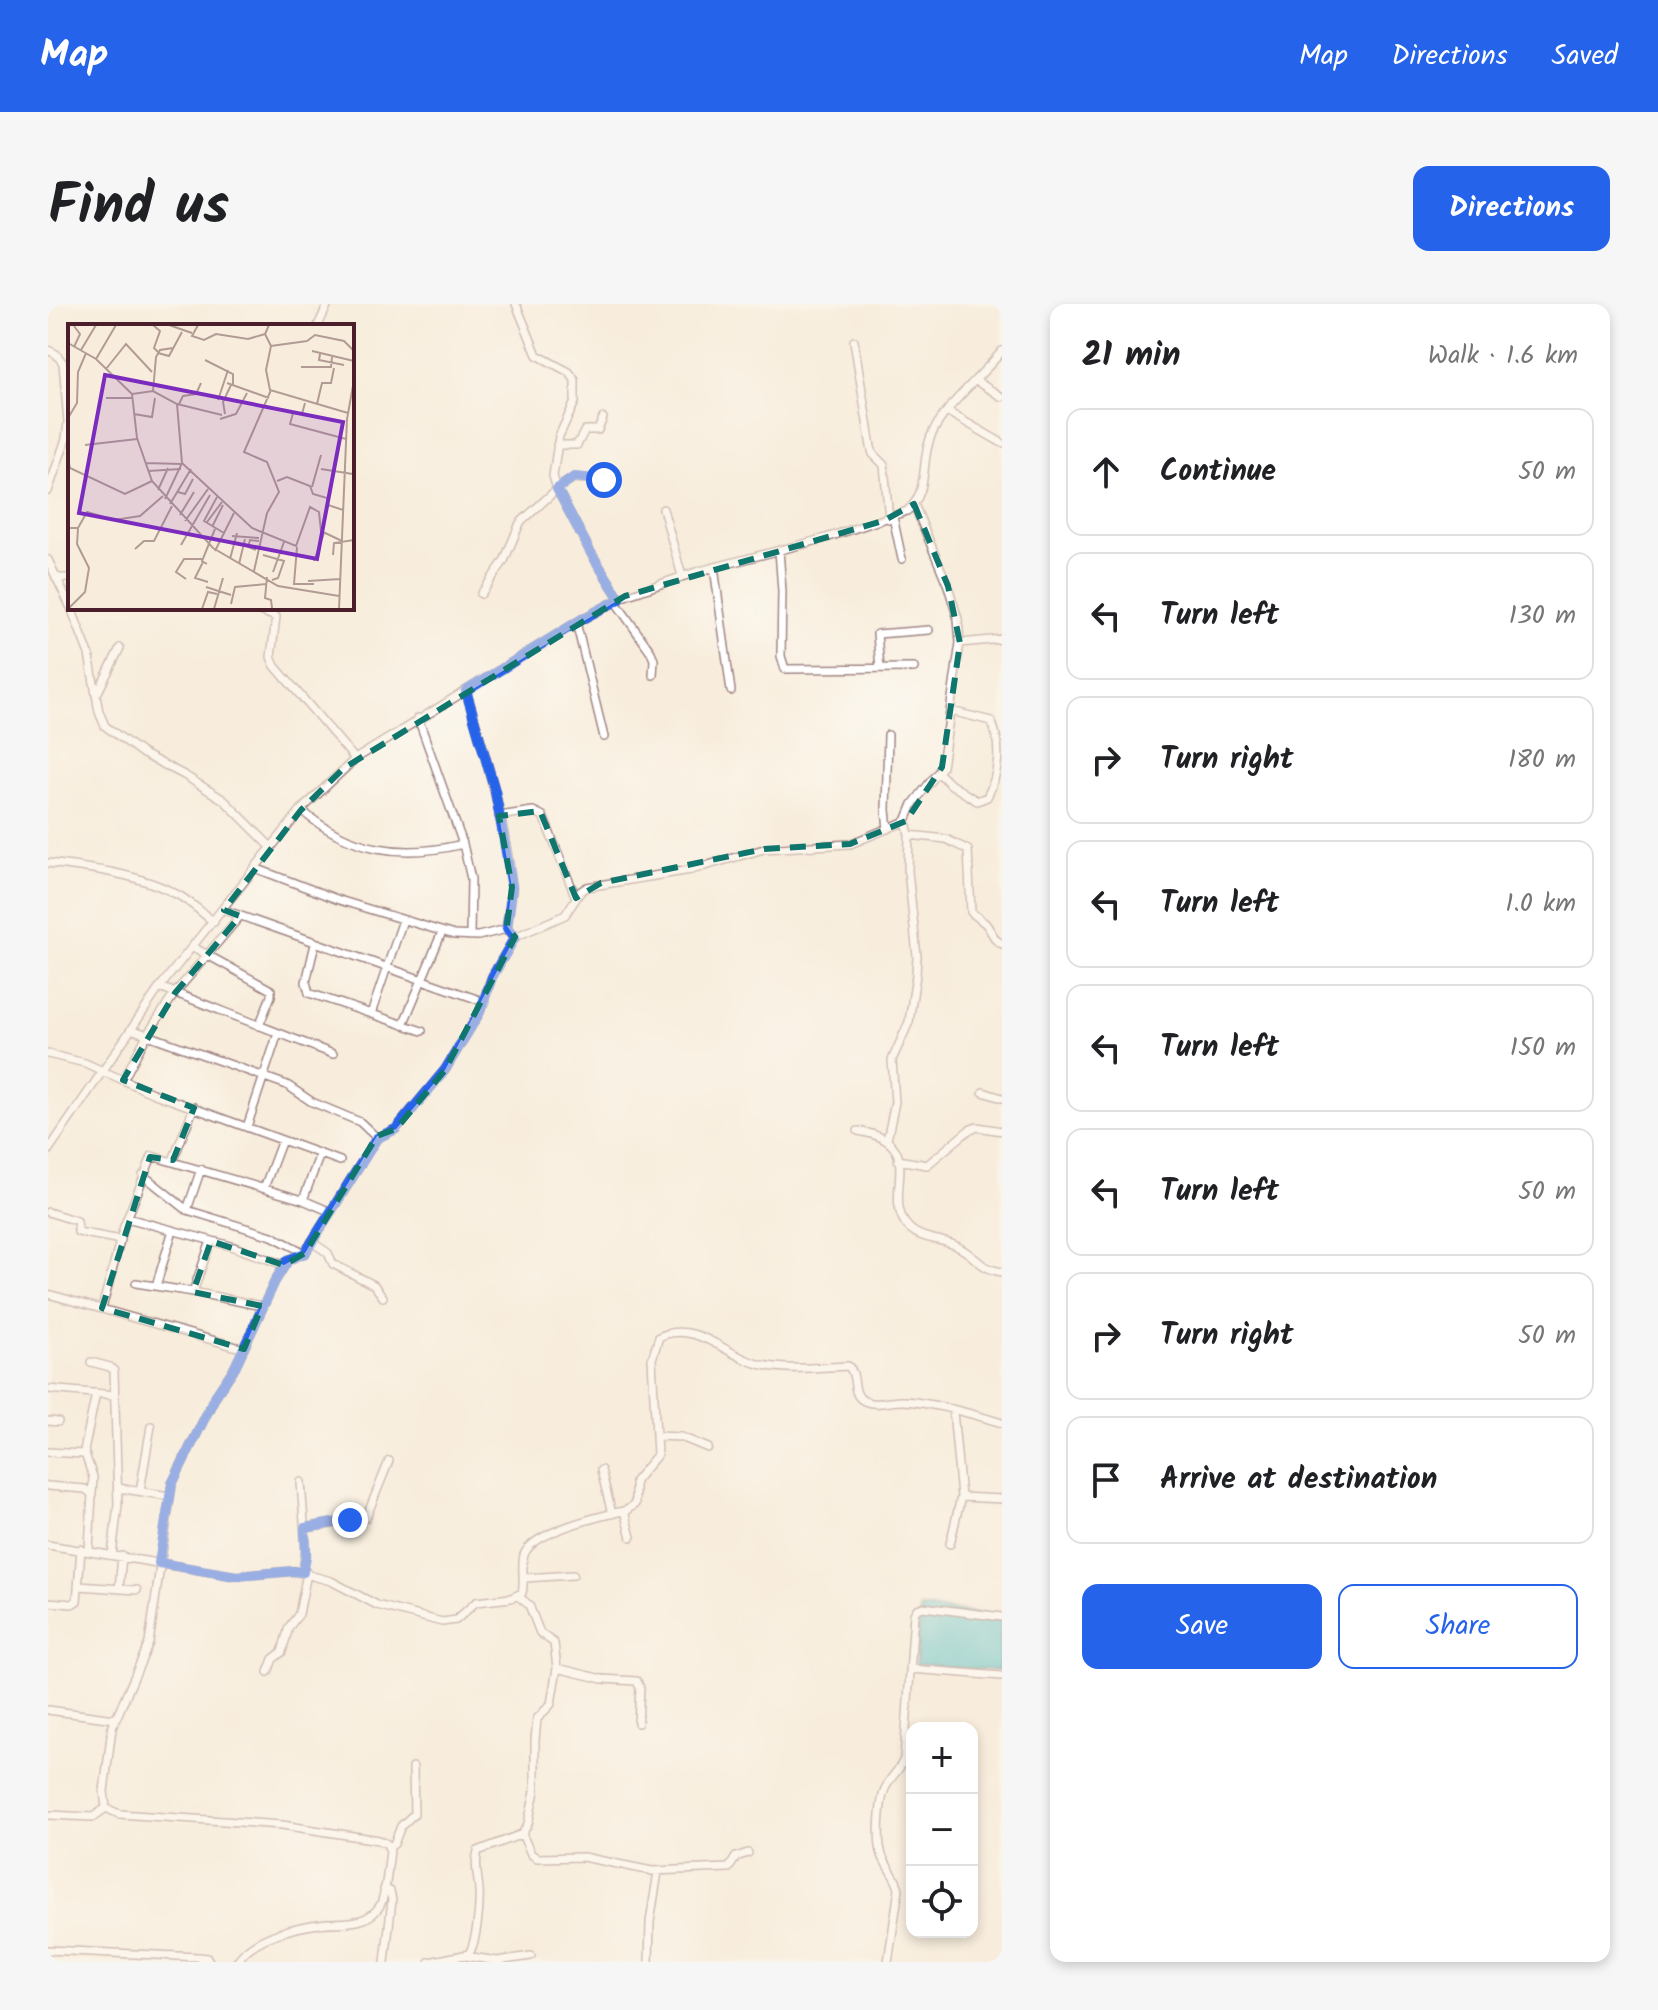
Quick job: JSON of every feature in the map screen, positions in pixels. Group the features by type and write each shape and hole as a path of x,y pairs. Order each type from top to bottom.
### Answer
{"street":[{"path":"319,324 328,304"},
{"path":"516,304 537,355 569,372 575,380 575,402 557,445 553,476 591,553 651,652 653,675"},
{"path":"854,341 871,447 873,454 884,465 891,518 902,559"},
{"path":"48,350 60,358 67,369 67,432 48,491"},
{"path":"48,1150 160,987 301,810 355,759 576,622 618,600 682,576 907,511 922,487 929,439 948,412 1002,351"},
{"path":"976,381 1002,397"},
{"path":"948,412 1002,443"},
{"path":"557,445 578,445 585,430 598,430 603,418"},
{"path":"481,594 504,561 520,523 574,477 604,480"},
{"path":"887,1140 895,1102 892,1060 909,1022 916,975 906,821 913,804 939,773 945,755 960,643 952,599 914,504"},
{"path":"663,509 682,576"},
{"path":"779,550 781,656 784,669 914,668"},
{"path":"48,560 68,603"},
{"path":"714,567 731,691"},
{"path":"56,578 68,578"},
{"path":"71,610 89,654 101,718 112,732 143,754 224,800 271,847"},
{"path":"257,610 276,617 271,657 275,666 355,759"},
{"path":"576,622 604,737"},
{"path":"880,668 877,634 929,630"},
{"path":"960,643 1002,639"},
{"path":"97,695 120,648"},
{"path":"466,691 495,791 512,887 507,929"},
{"path":"939,773 977,801 987,797 998,775 999,740 991,721 951,711"},
{"path":"418,718 463,844 473,896 470,936"},
{"path":"888,735 888,829"},
{"path":"301,810 326,830 371,849 433,850 463,844"},
{"path":"499,816 533,811 543,816 576,898"},
{"path":"106,1808 104,1791 115,1719 149,1643 172,1484 216,1395 244,1349 284,1265 292,1257 305,1253 377,1138 396,1129 434,1086 485,1002 492,977 515,937 565,915 587,887 691,870 764,849 850,844 906,821"},
{"path":"909,835 939,837 965,846 970,855 971,912 986,924 1002,944"},
{"path":"48,863 135,879 165,889 180,896 214,922"},
{"path":"255,868 339,900 442,932 470,936 507,929"},
{"path":"224,910 485,1002"},
{"path":"123,1080 147,1035 175,993 240,916"},
{"path":"371,1014 403,920"},
{"path":"507,929 515,937"},
{"path":"403,1025 442,932"},
{"path":"315,944 306,982 309,993 422,1031"},
{"path":"193,947 271,990 259,1026"},
{"path":"160,987 333,1054"},
{"path":"131,1029 287,1085 312,1102 360,1122 377,1138"},
{"path":"247,1127 278,1033"},
{"path":"48,1054 103,1070 340,1161"},
{"path":"983,1092 1002,1098"},
{"path":"173,1160 194,1107"},
{"path":"898,1160 927,1165 969,1130 977,1127 1002,1131"},
{"path":"858,1131 880,1135 887,1140 898,1160 900,1214 905,1223 920,1235 961,1248 980,1266 1002,1272"},
{"path":"264,1188 282,1140"},
{"path":"303,1200 320,1154"},
{"path":"102,1308 127,1218 152,1156 303,1200 331,1212"},
{"path":"187,1210 201,1169"},
{"path":"143,1175 187,1210 272,1236 305,1253"},
{"path":"48,1212 77,1221 76,1230 79,1232 121,1240"},
{"path":"127,1218 284,1265"},
{"path":"156,1286 173,1230"},
{"path":"193,1292 211,1241"},
{"path":"312,1242 328,1253 333,1264 374,1285 383,1297"},
{"path":"136,1283 262,1306"},
{"path":"48,1294 244,1349"},
{"path":"48,1545 236,1576 294,1571 305,1573 331,1581 377,1605 442,1622 456,1620 476,1602 522,1593 524,1557 532,1545 564,1528 624,1511 635,1504 635,1481 657,1455 652,1359 659,1337 672,1333 706,1338 749,1361 761,1364 798,1368 848,1366 854,1372 857,1393 864,1401 906,1401 1002,1423"},
{"path":"91,1362 113,1369 118,1488 112,1555"},
{"path":"48,1389 115,1395"},
{"path":"48,1602 74,1603 78,1599 93,1477 84,1454 96,1393"},
{"path":"950,1544 961,1497 953,1411"},
{"path":"48,1421 58,1422"},
{"path":"140,1491 151,1426"},
{"path":"657,1436 681,1437 708,1448"},
{"path":"48,1452 84,1454"},
{"path":"305,1528 366,1518 389,1461"},
{"path":"601,1470 612,1514"},
{"path":"268,1672 273,1659 284,1649 289,1627 299,1614 306,1556 301,1482"},
{"path":"48,1486 85,1489 92,1494"},
{"path":"118,1488 169,1496"},
{"path":"961,1497 1002,1499"},
{"path":"624,1511 631,1537"},
{"path":"119,1589 122,1556"},
{"path":"524,1578 573,1575"},
{"path":"78,1586 137,1590"},
{"path":"465,1956 474,1943 479,1901 478,1851 522,1834 528,1824 535,1791 537,1719 551,1704 557,1668 554,1643 540,1633 529,1605 518,1596"},
{"path":"888,1962 899,1889 897,1879 882,1856 880,1824 885,1788 899,1772 904,1759 917,1609 923,1607 1002,1617"},
{"path":"557,1668 602,1679 637,1681 640,1688 638,1723"},
{"path":"910,1669 1002,1676"},
{"path":"48,1710 115,1719"},
{"path":"389,1847 394,1844 401,1826 414,1814 413,1767"},
{"path":"48,1815 93,1817 106,1808"},
{"path":"106,1808 119,1814 282,1825 379,1840 389,1847"},
{"path":"522,1834 527,1847 537,1858 583,1857 620,1867 658,1872 729,1868 736,1857 748,1853"},
{"path":"237,1962 259,1940 322,1924 348,1923 366,1918 381,1905 389,1847"},
{"path":"649,1962 650,1922 658,1872"},
{"path":"384,1889 390,1891 392,1900 385,1962"},
{"path":"48,1950 202,1957 210,1962"},
{"path":"429,1962 465,1956 497,1961 531,1956"}],"highlighted area":[{"path":"914,504 948,586 960,643 942,767 906,821 850,844 764,849 601,883 576,898 540,811 499,816 512,887 507,926 515,937 445,1070 396,1129 377,1136 305,1253 284,1265 211,1241 193,1292 262,1306 244,1349 102,1308 150,1157 173,1160 194,1108 123,1080 175,993 240,916 224,910 234,895 301,810 344,768 625,596 883,521"}],"water":[{"path":"920,1608 982,1614 1001,1621 999,1671 916,1664"}],"route":[{"path":"350,1520 305,1528 303,1572 236,1576 159,1563 172,1484 216,1395 235,1367 275,1281 288,1260 305,1253 377,1138 396,1129 434,1086 480,1012 492,977 515,937 507,929 512,887 495,791 466,691 620,599 557,489 574,477 604,480"}]}
